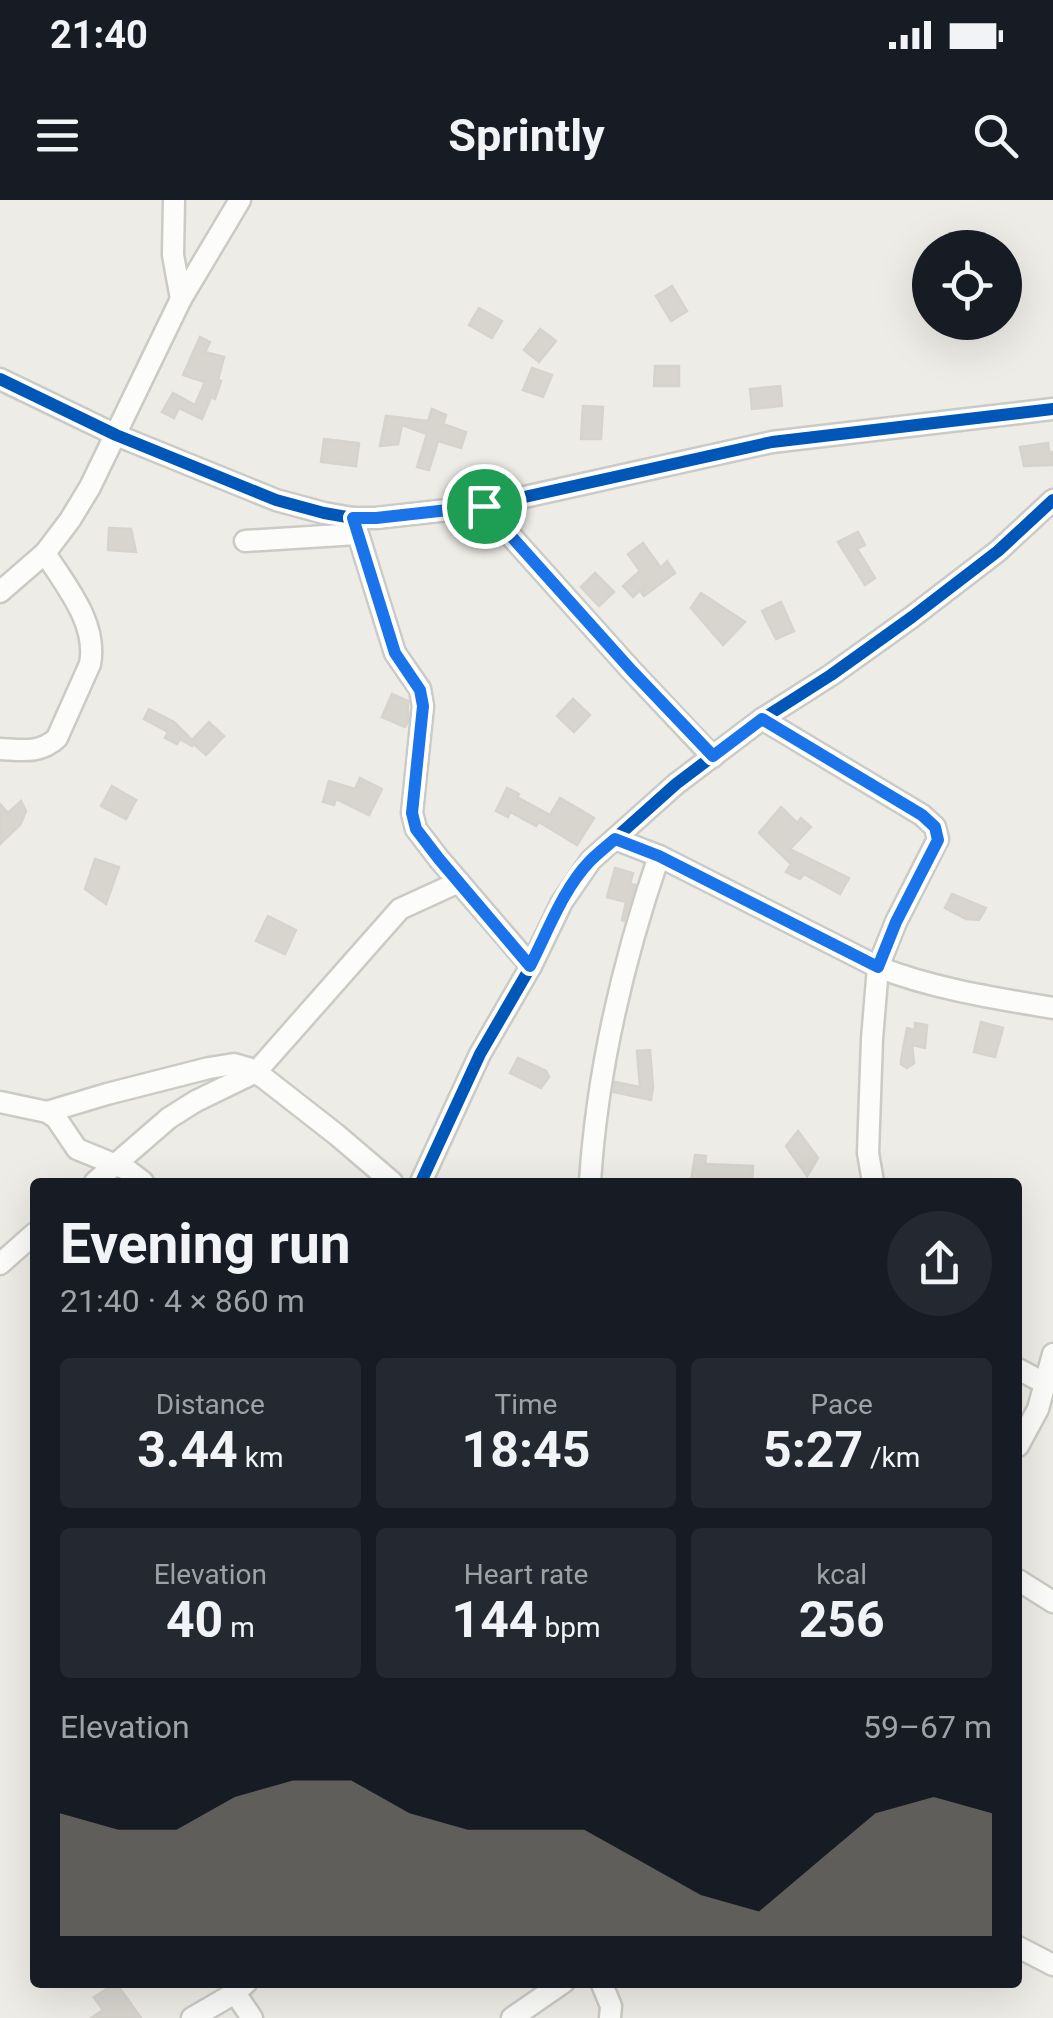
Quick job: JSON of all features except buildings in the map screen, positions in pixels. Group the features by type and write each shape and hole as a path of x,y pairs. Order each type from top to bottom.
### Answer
{"street":[{"path":"174,200 174,254 181,298"},
{"path":"0,592 45,552 80,504 181,298 240,200"},
{"path":"0,378 116,434 276,500 355,526"},
{"path":"245,541 355,526 376,518 484,506 772,442 1053,409"},
{"path":"423,1178 480,1054 562,902 591,860 676,784 762,719 912,618 998,551 1053,500"},
{"path":"484,506 713,756"},
{"path":"355,526 395,653 420,690 423,706 412,813 416,829 530,966"},
{"path":"0,749 36,751 48,747 57,738 90,664 90,632 45,552"},
{"path":"762,719 922,815 935,827 938,840 878,967 868,1153 872,1178"},
{"path":"615,839 659,856 878,967 992,998 1053,1008"},
{"path":"590,1178 601,1084 624,975 659,856"},
{"path":"100,1178 182,1110 256,1072 400,909 459,882"},
{"path":"0,1102 47,1112 234,1064 256,1072 387,1178"},
{"path":"47,1112 77,1149 126,1169 138,1178"},
{"path":"0,1264 30,1237"},
{"path":"1022,1439 1046,1398 1053,1354"},
{"path":"1022,1373 1046,1398"},
{"path":"1022,1583 1053,1602"},
{"path":"1022,1949 1053,1964"},
{"path":"192,2018 241,1988 252,2018"},
{"path":"512,2018 555,1988"},
{"path":"604,1988 611,2006 610,2018"}],"cycle path":[{"path":"0,379 116,435 276,500 353,518 484,506 772,442 1053,409"},
{"path":"423,1178 480,1054 531,966 562,902 591,860 676,784 762,719 912,617 998,551 1053,500"}],"route":[{"path":"484,506 713,756 762,719 922,815 935,827 938,840 878,967 659,856 615,839 580,873 530,966 416,829 412,813 423,706 420,690 395,653 353,518 484,506"}]}
